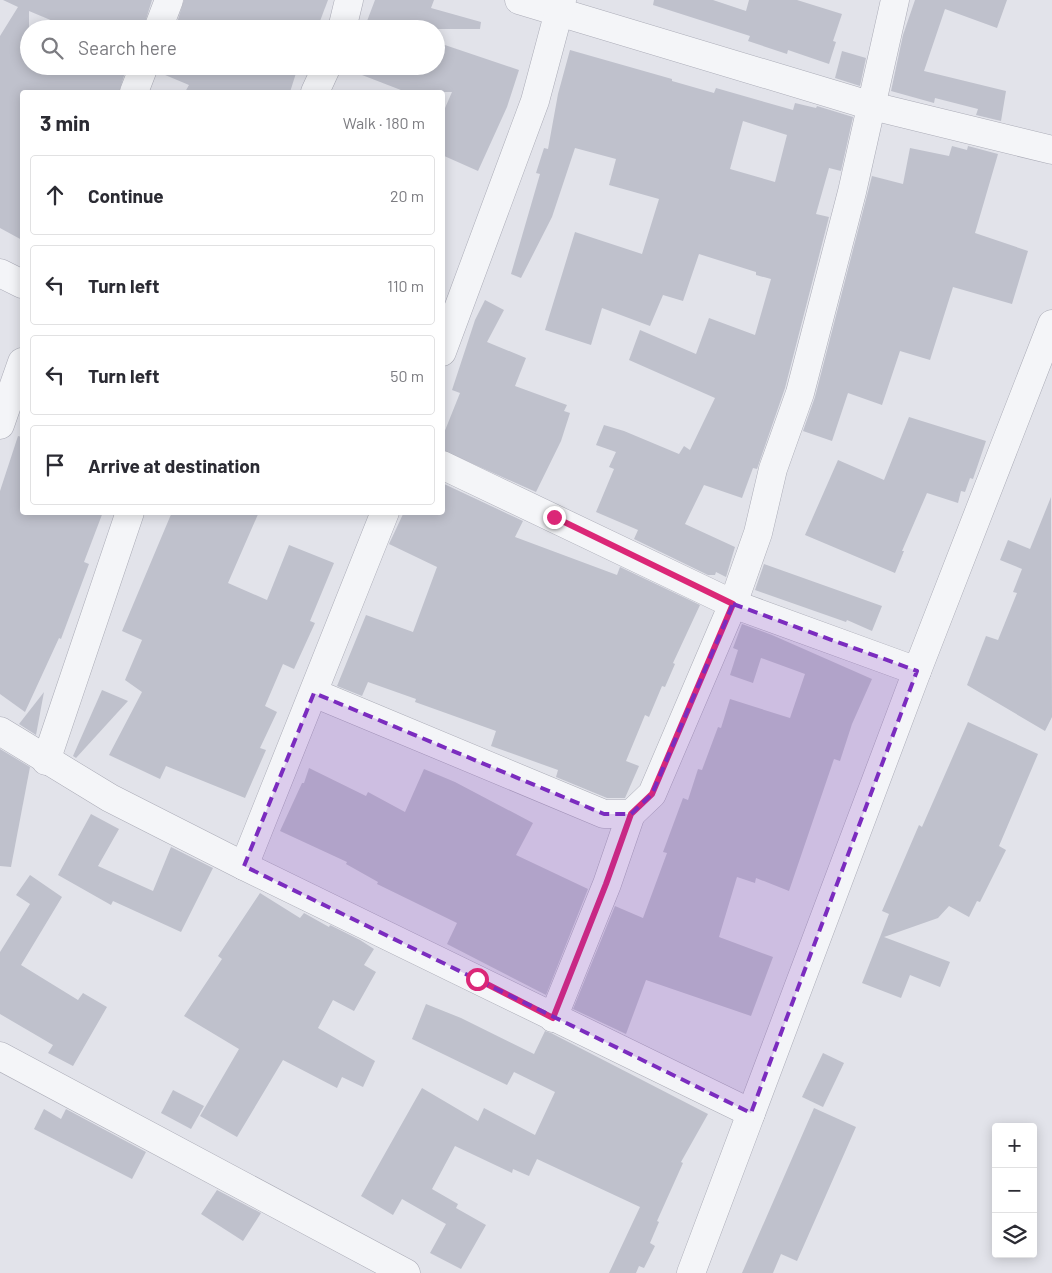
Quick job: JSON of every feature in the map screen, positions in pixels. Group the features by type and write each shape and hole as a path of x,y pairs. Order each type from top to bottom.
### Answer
{"street":[{"path":"161,20 169,0"},
{"path":"344,20 349,0"},
{"path":"519,0 560,6 872,106 1052,150"},
{"path":"553,1018 606,884 631,814 652,794 733,604 758,534 773,469 800,393 872,106 887,25 895,0"},
{"path":"445,344 535,101 560,6"},
{"path":"135,90 141,75"},
{"path":"316,90 323,75"},
{"path":"0,273 20,283"},
{"path":"691,1273 917,671 1052,324"},
{"path":"0,425 20,368"},
{"path":"445,466 733,604 917,671"},
{"path":"46,760 129,515"},
{"path":"244,866 384,515"},
{"path":"314,693 604,814 631,814"},
{"path":"0,731 110,798 553,1018 751,1113"},
{"path":"0,1056 406,1273"}],"highlighted area":[{"path":"733,604 917,671 751,1113 244,866 314,693 604,814 631,814 652,794"}],"building":[{"path":"3,0 152,0 146,20 50,20 29,11 29,20 20,20 20,75 124,75 120,90 20,90 20,239 0,228 0,36 18,7"},
{"path":"184,0 328,0 320,20 178,20"},
{"path":"375,0 434,0 431,8 481,22 480,29 445,29 445,20 367,20"},
{"path":"654,0 713,0 746,11 749,0 797,0 842,14 833,41 836,42 829,64 788,50 787,54 748,41 750,36 653,5"},
{"path":"915,0 1007,0 997,28 945,9 924,71 1006,91 1001,121 976,115 978,109 935,98 934,103 891,91 903,35"},
{"path":"445,45 519,70 507,107 478,171 445,156 445,108 452,92 445,92 445,90 401,90 362,75 445,75"},
{"path":"570,50 714,93 716,88 793,110 795,103 816,108 817,106 853,117 841,171 829,168 816,214 829,217 785,388 757,469 753,468 742,498 704,485 685,524 735,547 726,577 716,572 715,575 708,575 634,539 638,530 596,512 614,469 609,467 616,452 596,445 604,425 624,431 679,454 684,446 690,450 715,398 629,360 640,330 696,354 709,318 755,335 771,279 756,275 756,272 699,254 683,301 663,295 650,326 602,308 591,345 545,330 575,232 642,254 659,199 609,185 616,159 575,148 552,217 521,278 511,274 540,174 536,173 544,148 548,149 558,94","holes":["743,121 787,135 775,182 730,169"]},
{"path":"842,51 866,58 860,86 835,78"},
{"path":"165,75 295,75 291,90 186,90 189,85"},
{"path":"952,146 967,150 968,146 998,154 975,233 1028,251 1012,304 953,287 930,360 900,351 882,405 848,393 832,441 803,431 815,397 872,176 903,184 910,148 949,156"},
{"path":"485,300 504,310 487,342 526,358 515,386 567,405 564,411 570,413 561,441 536,492 445,451 445,430 460,393 452,390 475,320"},
{"path":"909,417 986,441 973,479 970,478 965,492 961,491 958,503 927,493 902,551 904,551 895,573 805,535 838,460 884,480"},
{"path":"18,436 20,436 20,515 102,515 84,562 89,564 61,639 59,638 25,712 0,694 0,491"},
{"path":"445,484 523,521 515,537 617,575 620,567 700,605 673,663 675,664 665,687 662,686 649,717 645,715 626,761 639,766 625,798 607,798 556,777 558,770 491,746 496,731 415,702 416,699 368,682 362,696 337,686 366,615 413,632 437,567 389,544 403,515 445,515"},
{"path":"1051,497 1052,717 1045,731 967,685 986,636 998,640 1017,593 1013,592 1022,569 1000,560 1008,540 1030,549"},
{"path":"171,515 258,515 228,583 267,600 289,545 334,563 310,621 315,623 294,669 283,664 265,706 277,712 260,748 266,750 245,798 166,766 160,779 109,755 142,692 125,680 142,640 122,631"},
{"path":"764,564 882,606 872,631 847,620 846,622 755,590"},
{"path":"742,624 772,635 872,679 852,724 840,761 834,759 789,891 756,878 755,883 737,877 719,937 773,957 751,1016 646,980 626,1034 573,1009 615,906 643,918 667,853 663,852 683,798 688,800 698,769 702,770 718,727 721,728 730,699 790,718 805,674 761,658 753,683 730,675 738,650 733,648"},
{"path":"102,690 128,701 76,758 73,756"},
{"path":"44,692 36,735 19,724"},
{"path":"968,722 1038,754 999,846 1006,850 980,902 977,901 969,917 949,906 938,918 884,937 950,962 940,987 910,975 901,998 862,983 889,914 882,911 919,825 922,827"},
{"path":"0,749 30,767 11,867 0,866"},
{"path":"309,768 366,796 368,792 405,812 424,769 455,782 533,823 516,855 588,889 546,995 447,944 457,923 377,884 378,882 346,864 347,862 280,831 302,783 304,783"},
{"path":"91,814 119,829 98,866 153,891 171,847 213,868 181,932 113,901 111,905 58,875"},
{"path":"30,875 62,897 21,965 78,1000 83,993 107,1007 73,1066 48,1053 53,1045 0,1014 0,952 30,904 16,895"},
{"path":"260,893 300,918 304,913 329,927 330,925 360,940 374,949 364,965 376,972 354,1011 333,1000 318,1028 375,1061 363,1087 342,1077 337,1088 283,1060 237,1137 200,1116 239,1049 184,1016 222,959 218,956"},
{"path":"426,1004 461,1018 534,1054 545,1031 551,1033 708,1114 681,1162 683,1163 657,1221 659,1222 650,1243 655,1246 644,1268 639,1266 636,1273 609,1273 640,1207 537,1159 529,1176 513,1169 512,1173 455,1146 432,1189 458,1204 456,1208 486,1225 461,1269 430,1253 446,1224 402,1199 393,1215 361,1196 422,1088 478,1121 484,1108 535,1135 555,1092 514,1072 507,1085 412,1039"},
{"path":"823,1053 844,1063 823,1107 802,1097"},
{"path":"173,1090 204,1106 191,1129 161,1113"},
{"path":"814,1108 856,1127 797,1261 781,1254 773,1273 742,1273"},
{"path":"44,1109 61,1119 66,1109 146,1152 132,1179 34,1129"},
{"path":"217,1190 261,1213 243,1241 201,1214"}],"route":[{"path":"477,979 553,1018 606,884 631,814 652,794 733,604 554,517"}]}
